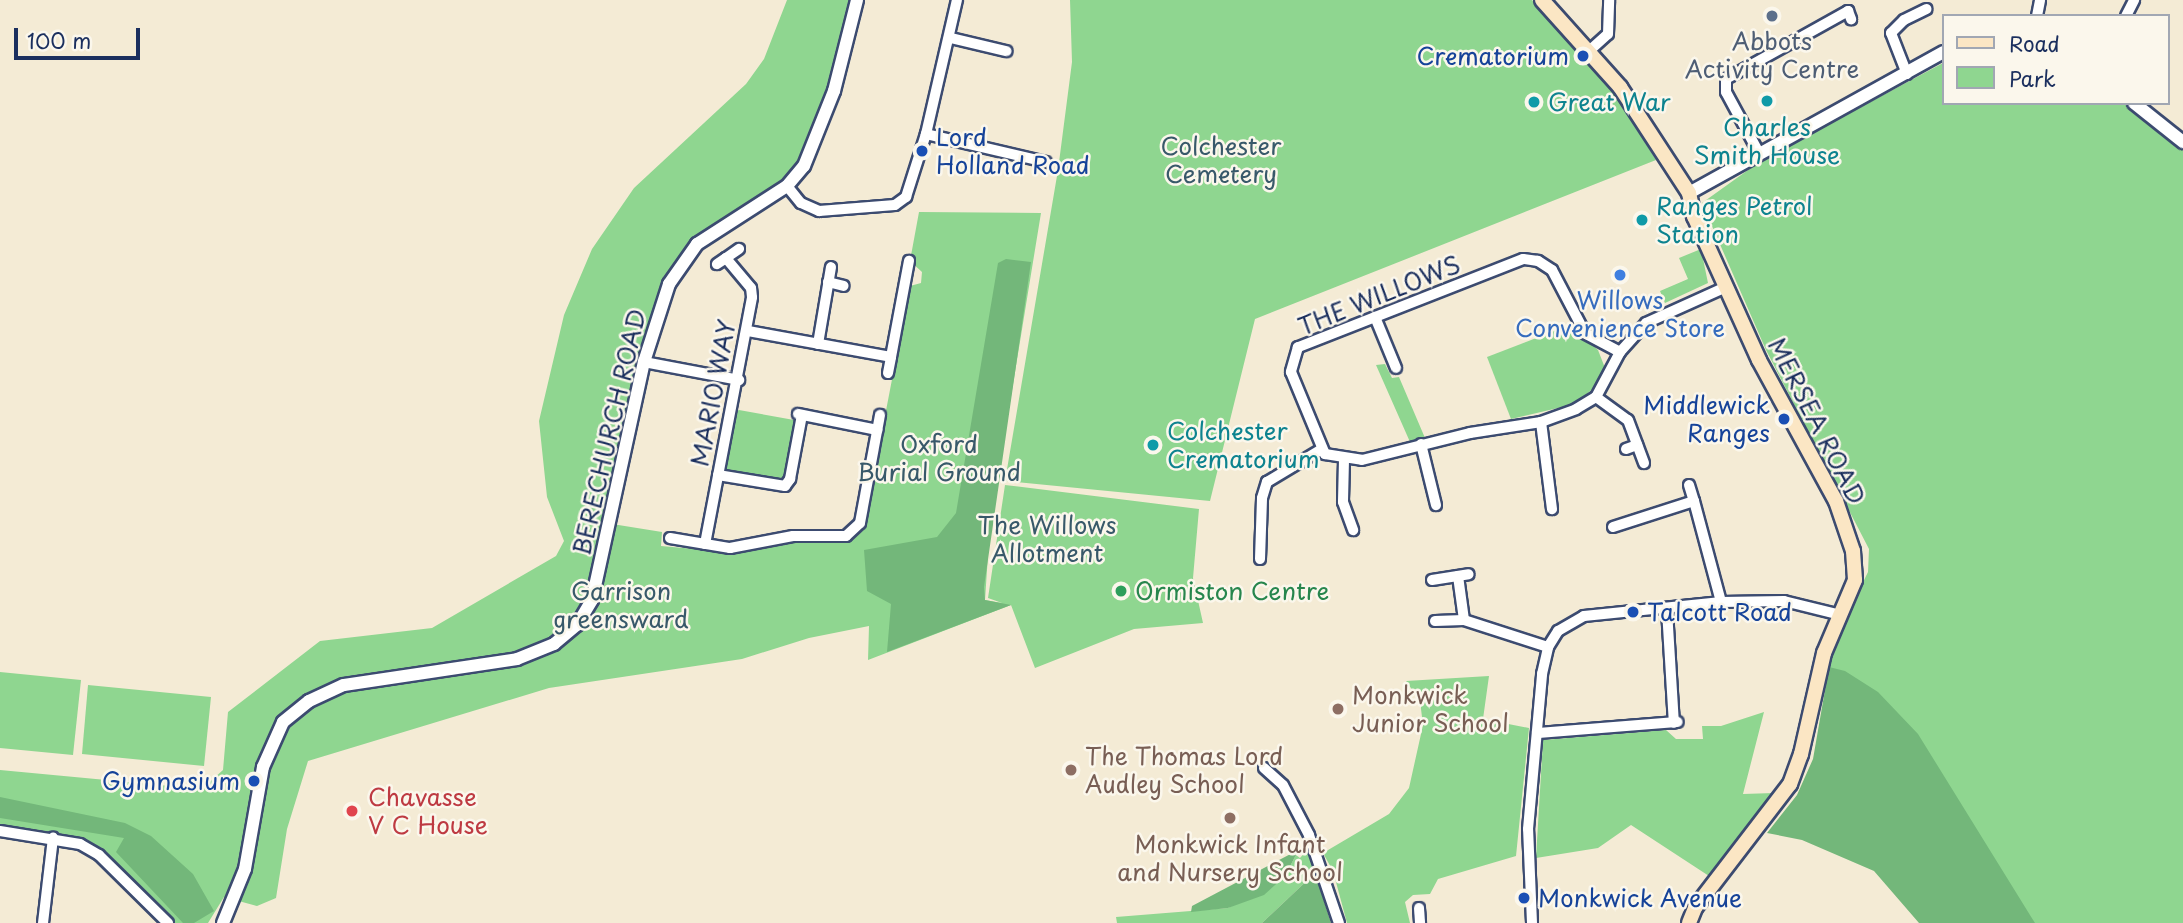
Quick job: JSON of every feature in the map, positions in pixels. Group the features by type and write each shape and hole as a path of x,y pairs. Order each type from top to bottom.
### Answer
{"main road":[{"name":"MERSEA ROAD","path":"1543,1 1639,112 1689,193 1694,216 1759,360 1846,526 1855,580 1824,653 1801,754 1790,783 1695,908 1689,923"}],"street":[{"name":"BERECHURCH ROAD","path":"223,923 245,869 270,744 284,722 300,708 344,685 517,660 554,644 577,625 592,600 644,362 664,295 696,244 786,186 804,166 825,114 857,0"},
{"path":"786,186 801,203 819,211 895,205 906,197 951,38 957,0"},
{"path":"1589,51 1608,34 1609,0"},
{"path":"1907,74 1891,33 1904,20 1927,9"},
{"path":"1759,153 1726,92 1726,79 1735,70 1847,11 1852,19"},
{"path":"951,38 1006,51"},
{"path":"1689,193 1941,53"},
{"path":"2137,105 2183,142"},
{"path":"926,134 1046,162"},
{"name":"MARIO WAY","path":"705,544 748,331 751,288 722,261 739,249"},
{"name":"THE WILLOWS","path":"1322,449 1295,386 1294,354 1311,341 1524,260 1538,261 1562,283 1585,332 1620,352"},
{"path":"888,373 912,277 909,261"},
{"path":"818,344 831,267"},
{"path":"828,282 845,286"},
{"path":"1260,559 1255,533 1269,478 1322,449 1344,460 1362,460 1421,444 1541,422 1596,397 1620,352 1646,323 1726,287"},
{"path":"1376,317 1396,368"},
{"path":"748,331 891,357"},
{"path":"1379,359 1390,353"},
{"path":"644,362 739,380"},
{"path":"1596,397 1628,420 1632,447 1644,463"},
{"path":"718,475 785,485 790,479 800,414 877,430"},
{"path":"670,538 730,548 793,536 846,536 860,523 880,415"},
{"path":"1541,422 1544,495 1552,509"},
{"path":"1421,444 1436,491 1436,505"},
{"path":"1344,460 1343,502 1353,530"},
{"path":"1689,485 1721,603"},
{"path":"1613,527 1694,501"},
{"path":"1432,580 1463,575 1464,620"},
{"path":"1532,923 1527,851 1537,733 1548,647 1558,631 1584,616 1721,603 1784,601 1841,615"},
{"path":"1537,733 1676,722 1667,610"},
{"path":"1434,621 1464,620 1548,647"},
{"path":"1264,768 1283,785 1309,835 1339,923"},
{"path":"0,831 80,844 99,855 167,923"},
{"path":"43,923 53,838"},
{"path":"1419,908 1420,923"}],"green space":[{"path":"787,0 854,0 838,62 796,166 784,179 693,239 662,285 635,365 606,523 662,532 661,546 728,552 793,539 850,538 863,530 910,286 921,283 922,272 910,261 919,212 1041,213 990,525 985,600 1002,603 988,598 1005,485 1199,509 1193,578 1203,623 1134,629 1035,668 1011,605 868,660 869,626 809,638 742,659 549,688 308,761 287,829 276,898 257,906 224,897 208,923 174,923 102,852 80,840 0,828 0,770 202,789 223,770 228,712 320,641 432,628 556,556 564,541 547,497 539,421 564,315 592,249 634,188 746,84 764,59"},
{"name":"Colchester Cemetery","path":"1070,0 1532,0 1614,92 1656,160 1255,319 1210,501 1005,481 1058,170 1072,62"},
{"path":"1941,64 1941,105 2132,105 2183,145 2183,923 1935,923 1877,862 1823,664 1868,572 1869,549 1766,350 1702,203 1762,160"},
{"path":"1701,249 1708,283 1665,303 1660,291 1688,279 1679,258"},
{"path":"1006,259 1031,262 984,587 985,600 1011,605 887,652 891,604 867,591 864,550 937,537 956,513 998,263"},
{"path":"1570,325 1598,350 1605,368 1595,387 1575,404 1511,419 1487,357"},
{"path":"1385,364 1392,378 1399,377 1425,438 1410,442 1376,365"},
{"path":"739,410 794,420 797,427 789,473 774,484 730,475 723,464 731,413"},
{"path":"1829,667 1845,671 1878,692 1918,734 2035,923 1919,923 1874,871 1802,840 1767,833 1797,795 1813,759"},
{"path":"0,672 81,680 73,755 0,748"},
{"path":"1489,676 1483,719 1529,728 1516,856 1438,879 1430,894 1413,895 1405,902 1410,923 1347,923 1333,871 1323,853 1389,814 1409,788 1423,725 1420,701 1406,681"},
{"path":"88,685 211,697 204,766 82,754"},
{"path":"1764,712 1743,794 1774,793 1709,876 1631,825 1598,848 1536,858 1543,740 1666,730 1676,739 1703,739 1702,726 1721,726"},
{"path":"0,797 125,823 151,836 193,874 214,911 194,923 183,923 116,852 124,838 0,818"},
{"path":"1302,848 1308,849 1296,855 1285,876 1264,895 1228,908 1191,912 1192,906"},
{"path":"1308,849 1315,873 1262,923 1117,923 1116,917 1228,908 1285,876 1296,855 1300,858"},
{"path":"1315,873 1331,923 1262,923"}],"place":[{"name":"Abbots Activity Centre","path":"1772,16"},
{"name":"Crematorium","path":"1583,56"},
{"name":"Charles Smith House","path":"1767,101"},
{"name":"Great War","path":"1534,102"},
{"name":"Lord Holland Road","path":"922,151"},
{"name":"Ranges Petrol Station","path":"1642,220"},
{"name":"Willows Convenience Store","path":"1620,275"},
{"name":"Middlewick Ranges","path":"1784,419"},
{"name":"Colchester Crematorium","path":"1153,445"},
{"name":"Ormiston Centre","path":"1121,591"},
{"name":"Talcott Road","path":"1633,612"},
{"name":"Monkwick Junior School","path":"1338,709"},
{"name":"The Thomas Lord Audley School","path":"1071,770"},
{"name":"Gymnasium","path":"254,781"},
{"name":"Chavasse V C House","path":"352,811"},
{"name":"Monkwick Infant and Nursery School","path":"1230,818"},
{"name":"Monkwick Avenue","path":"1524,898"}],"park label":[{"name":"Oxford Burial Ground","path":"939,458"},
{"name":"The Willows Allotment","path":"1047,539"},
{"name":"Garrison greensward","path":"621,605"}]}
